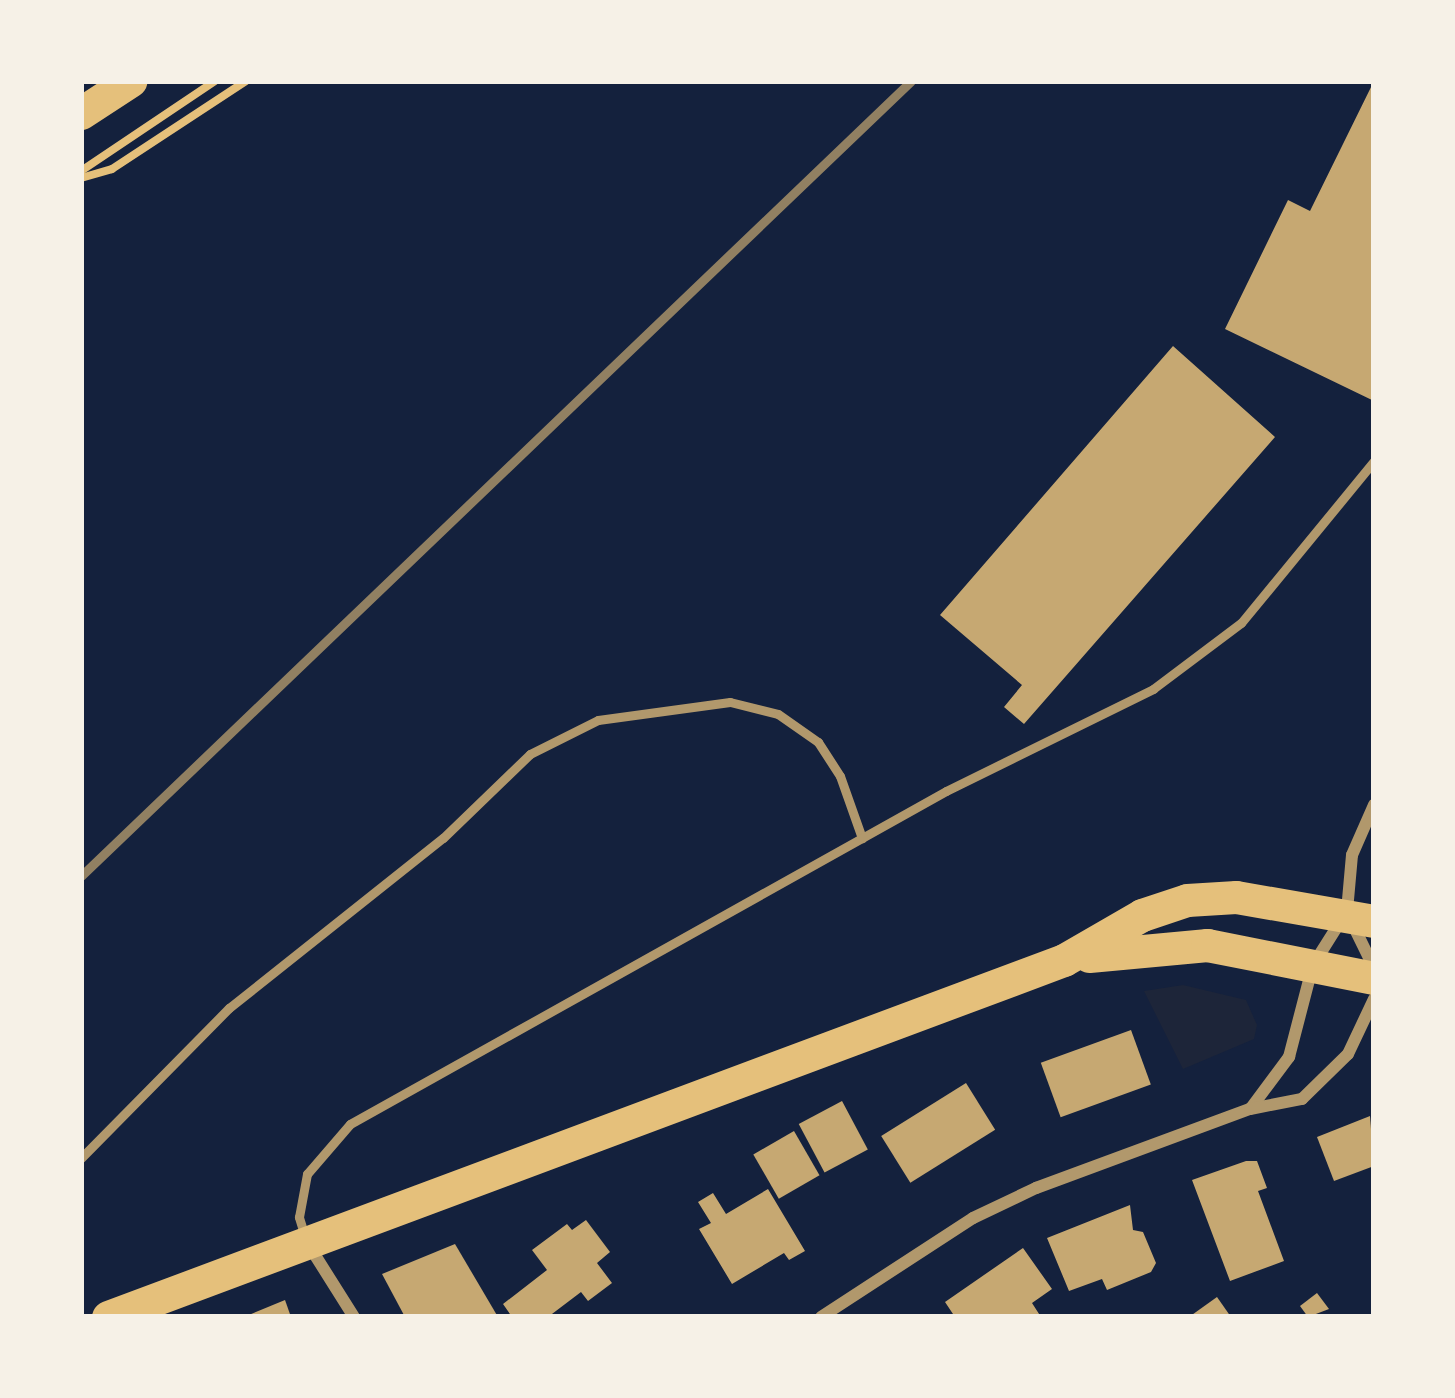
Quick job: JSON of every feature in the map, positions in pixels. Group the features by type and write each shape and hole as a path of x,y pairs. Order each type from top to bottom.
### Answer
{"highway":[{"path":"81,113 130,81"},
{"path":"108,1317 305,1238 1064,960 1142,915 1187,900 1236,897 1360,916"},
{"path":"1064,960 1207,945 1374,978"}],"street":[{"path":"1374,805 1352,855 1360,916 1374,968"},
{"path":"1250,1109 1289,1057 1313,965 1360,916"},
{"path":"821,1317 1036,1187 1313,1090 1348,1054 1374,999"},
{"path":"305,1238 353,1317"}],"lane":[{"path":"305,1238 299,1217 307,1174 350,1124 862,838 1200,659 1241,623 1374,461"},
{"path":"81,1158 229,1008 443,838 530,754 598,720 730,702 778,714 818,742 840,776 862,838"}],"path":[{"path":"81,174 215,81"},
{"path":"81,174 112,169 246,81"}],"shaded area":[{"path":"1183,985 1246,1000 1257,1025 1254,1039 1183,1069 1144,991"}],"building":[{"path":"1374,81 1374,401 1225,329 1288,200 1310,211"},
{"path":"1173,346 1275,437 1024,724 1004,707 1022,685 940,615"},
{"path":"1131,1030 1151,1085 1061,1117 1041,1063"},
{"path":"966,1083 995,1130 910,1183 881,1136"},
{"path":"842,1101 868,1150 825,1173 799,1124"},
{"path":"1370,1116 1374,1166 1334,1181 1317,1137"},
{"path":"794,1131 820,1175 779,1199 753,1154"},
{"path":"1257,1161 1267,1188 1258,1191 1284,1261 1230,1281 1192,1180"},
{"path":"768,1189 805,1251 789,1260 784,1253 732,1284 699,1229 711,1223 698,1202 713,1193 726,1214"},
{"path":"1130,1205 1133,1230 1143,1232 1156,1263 1151,1272 1107,1290 1102,1279 1069,1291 1047,1238"},
{"path":"586,1220 610,1252 597,1263 612,1283 588,1301 581,1292 548,1317 512,1317 503,1304 547,1270 532,1250 567,1224 572,1230"},
{"path":"455,1244 498,1317 405,1317 382,1274"},
{"path":"1023,1248 1052,1289 1032,1303 1041,1317 955,1317 945,1302"},
{"path":"1317,1293 1329,1309 1308,1317 1300,1306"},
{"path":"1217,1297 1231,1317 1189,1317"},
{"path":"285,1300 291,1317 244,1317"}],"railway":[{"path":"81,876 911,81"}]}
